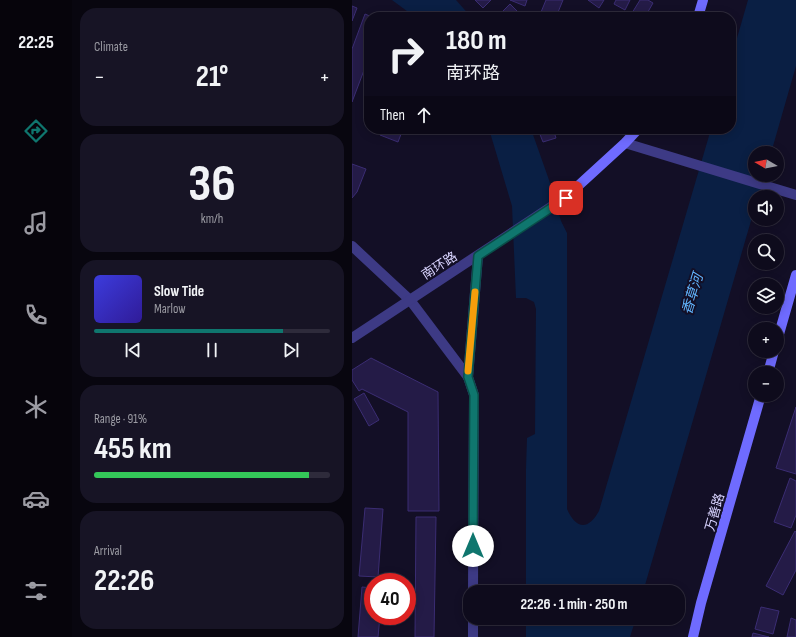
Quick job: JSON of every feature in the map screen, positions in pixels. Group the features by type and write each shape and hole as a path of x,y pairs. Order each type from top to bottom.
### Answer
{"main road":[{"path":"699,12 703,0"},
{"path":"566,198 633,134"},
{"path":"782,322 796,275"},
{"name":"万善路","path":"693,637 701,603 759,402"}],"street":[{"path":"625,143 796,195"},
{"name":"南环路","path":"352,338 566,198"},
{"path":"352,246 410,300 468,377 474,395 473,585"},
{"path":"468,377 478,256"},
{"path":"473,625 473,637"}],"water":[{"path":"392,0 456,0 467,12 408,12"},
{"name":"香草河","path":"748,0 796,0 796,66 773,146 748,146 748,182 762,182 760,190 748,190 748,226 749,226 645,585 526,585 527,438 535,434 536,309 534,302 526,298 516,298 512,206 490,134 533,134 549,180 561,221 567,233 567,509 574,521 582,525 591,522 599,511 710,134 736,134 736,42"},
{"path":"526,625 634,625 630,637 526,637"}],"building":[{"path":"475,0 491,0 483,8"},
{"path":"510,0 527,0 525,6"},
{"path":"546,0 563,0 558,12 541,12"},
{"path":"588,0 604,0 599,8"},
{"path":"616,0 630,0 625,10 614,4"},
{"path":"640,0 648,0 653,3 648,12 633,12"},
{"path":"510,4 518,12 502,12"},
{"path":"352,6 357,8 352,21"},
{"path":"364,17 364,70 352,102 352,49"},
{"path":"380,134 401,134 398,142"},
{"path":"540,134 555,134 556,138 543,142"},
{"path":"352,164 366,169 357,192 352,198"},
{"path":"371,358 438,392 439,511 408,511 408,412 362,389 359,391 352,380 352,370"},
{"path":"364,393 379,420 369,426 354,399"},
{"path":"796,407 796,474 776,468"},
{"path":"790,478 796,481 796,515 791,528 774,522"},
{"path":"365,508 383,509 378,573 364,573 364,576 359,576"},
{"path":"416,517 436,517 434,637 415,637"},
{"path":"795,531 796,570 783,595 766,586"},
{"path":"362,587 364,587 364,625 379,625 378,637 358,637"},
{"path":"761,607 779,611 773,634 755,629"},
{"path":"791,618 796,620 796,637 787,637"},
{"path":"753,633 769,637 752,637"}],"slow traffic":[{"path":"468,371 475,292"}],"route":[{"path":"473,546 474,395 468,377 478,256 566,198"}]}
